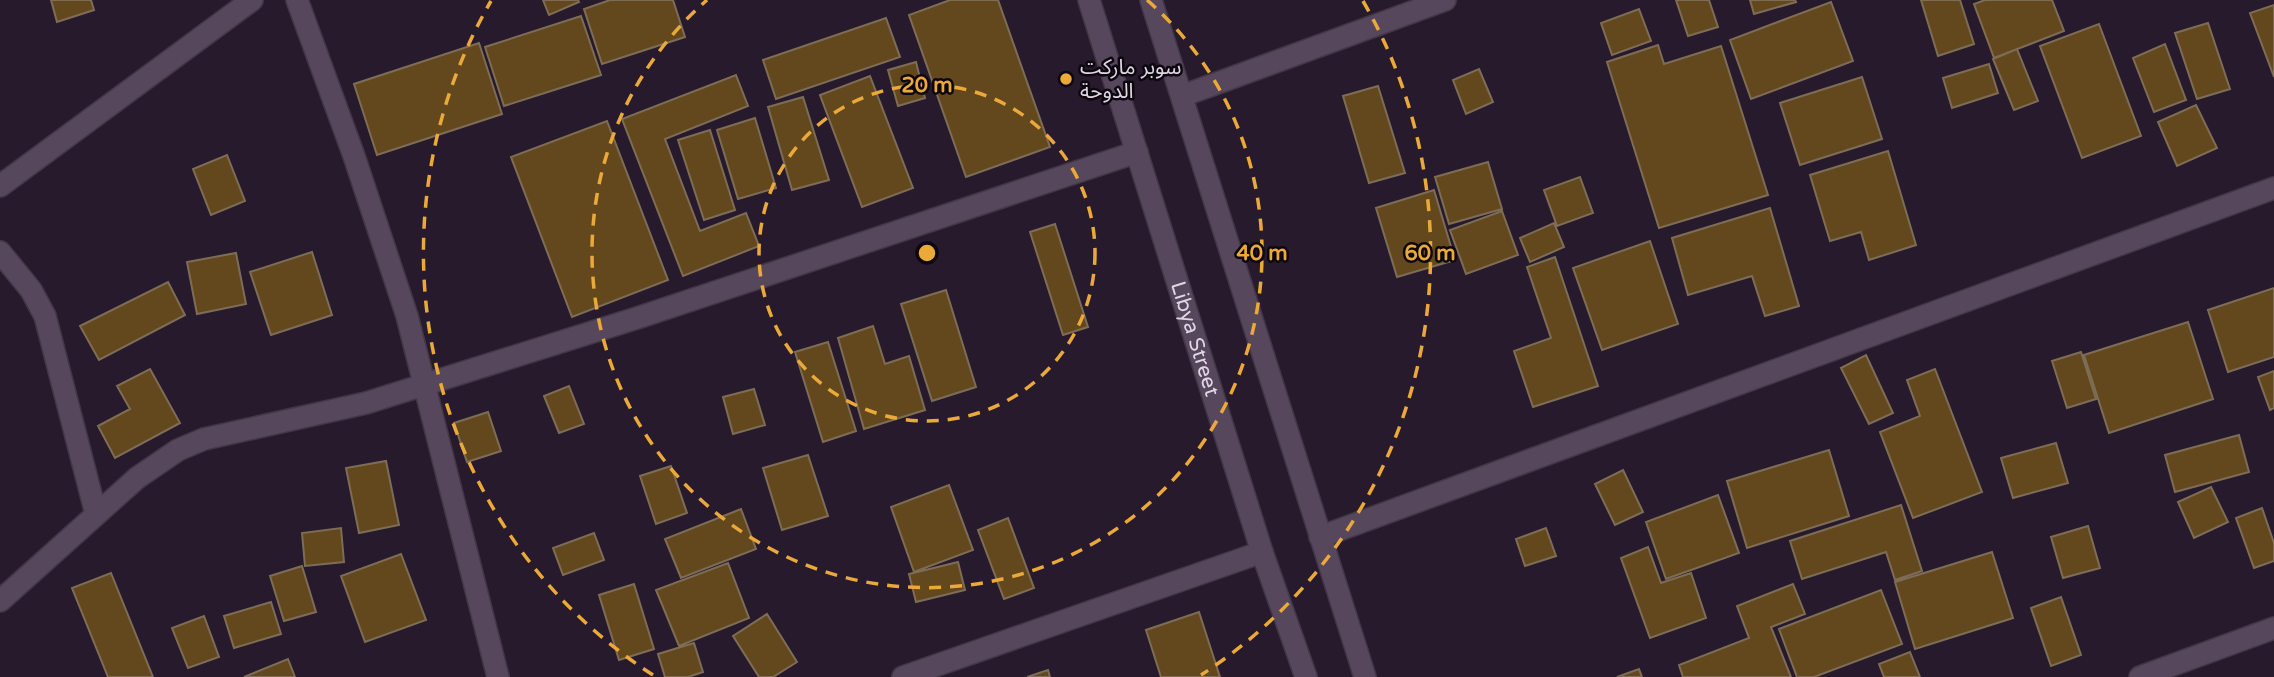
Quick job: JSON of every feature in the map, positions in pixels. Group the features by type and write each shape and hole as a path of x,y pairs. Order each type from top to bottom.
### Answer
{"street":[{"path":"0,186 252,0"},
{"path":"297,0 354,156 407,316 498,677"},
{"name":"Libya Street","path":"1089,0 1262,552 1306,677"},
{"path":"1151,0 1365,677"},
{"path":"1182,96 1445,0"},
{"path":"0,601 137,478 178,450 204,439 366,403 637,318 1137,152"},
{"path":"1320,537 2274,188"},
{"path":"0,252 31,290 45,316 96,514"},
{"path":"903,677 1262,552"},
{"path":"2140,677 2274,628"}],"building":[{"path":"51,0 91,0 94,10 57,22"},
{"path":"543,0 578,0 579,2 549,15"},
{"path":"610,0 673,0 685,37 602,64 584,9"},
{"path":"950,0 998,0 1050,147 966,177 909,15"},
{"path":"1676,0 1709,0 1718,27 1688,36"},
{"path":"1750,0 1795,0 1796,2 1754,14"},
{"path":"1921,0 1960,0 1974,44 1938,56"},
{"path":"1985,0 2052,0 2064,31 1994,58 1974,4"},
{"path":"1831,2 1853,61 1751,99 1730,40"},
{"path":"2274,5 2274,77 2250,13"},
{"path":"1639,9 1651,41 1612,55 1601,23"},
{"path":"581,16 601,75 504,106 485,47"},
{"path":"886,18 900,57 776,99 763,60"},
{"path":"2208,23 2230,89 2197,99 2175,33"},
{"path":"2099,24 2141,136 2082,158 2040,46"},
{"path":"479,43 502,114 377,155 354,84"},
{"path":"2165,44 2186,100 2154,112 2133,58"},
{"path":"1658,45 1664,64 1721,46 1768,195 1659,228 1607,62"},
{"path":"2017,49 2038,101 2014,110 1993,59"},
{"path":"916,62 925,98 898,106 888,70"},
{"path":"1989,64 1998,93 1952,108 1943,78"},
{"path":"1479,69 1493,102 1466,114 1453,80"},
{"path":"736,75 748,106 665,139 700,231 746,213 759,246 683,276 622,119"},
{"path":"870,76 913,188 862,207 820,95"},
{"path":"1862,77 1882,139 1800,165 1780,103"},
{"path":"1378,86 1405,173 1369,183 1343,96"},
{"path":"803,97 829,180 792,190 768,107"},
{"path":"2196,105 2217,148 2177,166 2158,122"},
{"path":"755,118 776,188 738,199 717,130"},
{"path":"607,121 668,280 572,317 511,157"},
{"path":"710,130 735,210 704,220 678,140"},
{"path":"1888,151 1916,245 1869,260 1861,232 1830,241 1810,175"},
{"path":"227,155 245,201 211,215 193,169"},
{"path":"1488,162 1502,209 1449,224 1435,177"},
{"path":"1580,177 1593,213 1557,226 1544,190"},
{"path":"1434,190 1455,260 1397,277 1376,208"},
{"path":"1770,208 1799,306 1765,316 1752,276 1688,295 1672,238"},
{"path":"1502,211 1518,255 1466,274 1450,230"},
{"path":"1554,223 1564,247 1530,262 1520,238"},
{"path":"1055,224 1088,327 1063,335 1030,232"},
{"path":"1650,241 1678,324 1602,350 1573,268"},
{"path":"312,252 332,315 271,335 250,272"},
{"path":"236,253 246,304 197,314 187,262"},
{"path":"1555,257 1598,386 1533,407 1514,351 1551,338 1527,267"},
{"path":"168,282 185,315 99,360 80,326"},
{"path":"2274,288 2274,357 2228,372 2208,310"},
{"path":"946,290 976,387 932,401 901,304"},
{"path":"2188,322 2213,399 2109,433 2084,355"},
{"path":"873,326 885,364 909,356 925,410 864,429 838,338"},
{"path":"828,342 856,431 823,442 795,352"},
{"path":"2081,352 2096,399 2067,408 2052,361"},
{"path":"1866,355 1893,413 1869,424 1841,368"},
{"path":"150,369 180,423 115,458 98,426 130,409 117,386"},
{"path":"1935,369 1982,492 1913,518 1880,432 1920,416 1907,380"},
{"path":"2274,371 2274,408 2270,410 2258,377"},
{"path":"569,386 584,424 559,433 544,396"},
{"path":"754,389 765,425 733,434 723,397"},
{"path":"488,412 501,451 467,462 454,423"},
{"path":"2239,435 2249,472 2175,492 2165,455"},
{"path":"2056,443 2068,483 2013,498 2001,458"},
{"path":"1829,450 1849,516 1747,548 1727,481"},
{"path":"808,455 828,516 782,530 763,468"},
{"path":"386,461 399,525 359,533 346,468"},
{"path":"671,466 687,513 656,524 640,476"},
{"path":"1623,470 1643,512 1615,525 1595,484"},
{"path":"949,485 973,550 914,572 891,507"},
{"path":"2211,487 2228,522 2194,538 2178,502"},
{"path":"1718,495 1739,553 1666,579 1646,522"},
{"path":"1901,505 1922,571 1895,580 1886,552 1802,579 1790,541"},
{"path":"2262,508 2274,543 2274,561 2254,568 2236,518"},
{"path":"741,509 756,549 681,578 665,539"},
{"path":"1008,518 1034,588 1004,599 978,530"},
{"path":"2088,526 2100,568 2063,578 2051,537"},
{"path":"341,528 344,562 305,566 302,533"},
{"path":"1546,528 1556,556 1525,566 1516,539"},
{"path":"594,533 604,560 563,575 553,548"},
{"path":"1648,547 1661,583 1691,573 1706,618 1650,638 1621,558"},
{"path":"1992,552 2013,618 1915,649 1895,582"},
{"path":"401,554 426,620 365,642 341,576"},
{"path":"958,562 965,590 916,602 909,574"},
{"path":"728,563 749,618 679,646 656,590"},
{"path":"302,566 316,612 284,621 270,576"},
{"path":"111,573 153,677 108,677 72,588"},
{"path":"634,584 654,649 619,660 599,595"},
{"path":"1793,584 1805,614 1771,627 1791,677 1683,677 1679,665 1749,638 1737,606"},
{"path":"1881,590 1902,644 1814,677 1797,677 1779,629"},
{"path":"2061,597 2081,655 2051,666 2031,608"},
{"path":"271,602 281,634 234,648 224,616"},
{"path":"1199,612 1220,677 1161,677 1146,630"},
{"path":"767,614 797,662 773,677 759,677 733,636"},
{"path":"204,616 219,657 188,668 172,628"},
{"path":"694,643 703,672 688,677 665,677 658,654"},
{"path":"1910,652 1920,677 1884,677 1879,664"},
{"path":"288,659 295,677 244,677"},
{"path":"1639,669 1642,677 1617,677"},
{"path":"1048,670 1050,677 1027,677"}],"place":[{"name":"سوبر ماركت الدوحة","path":"1066,79"}]}
